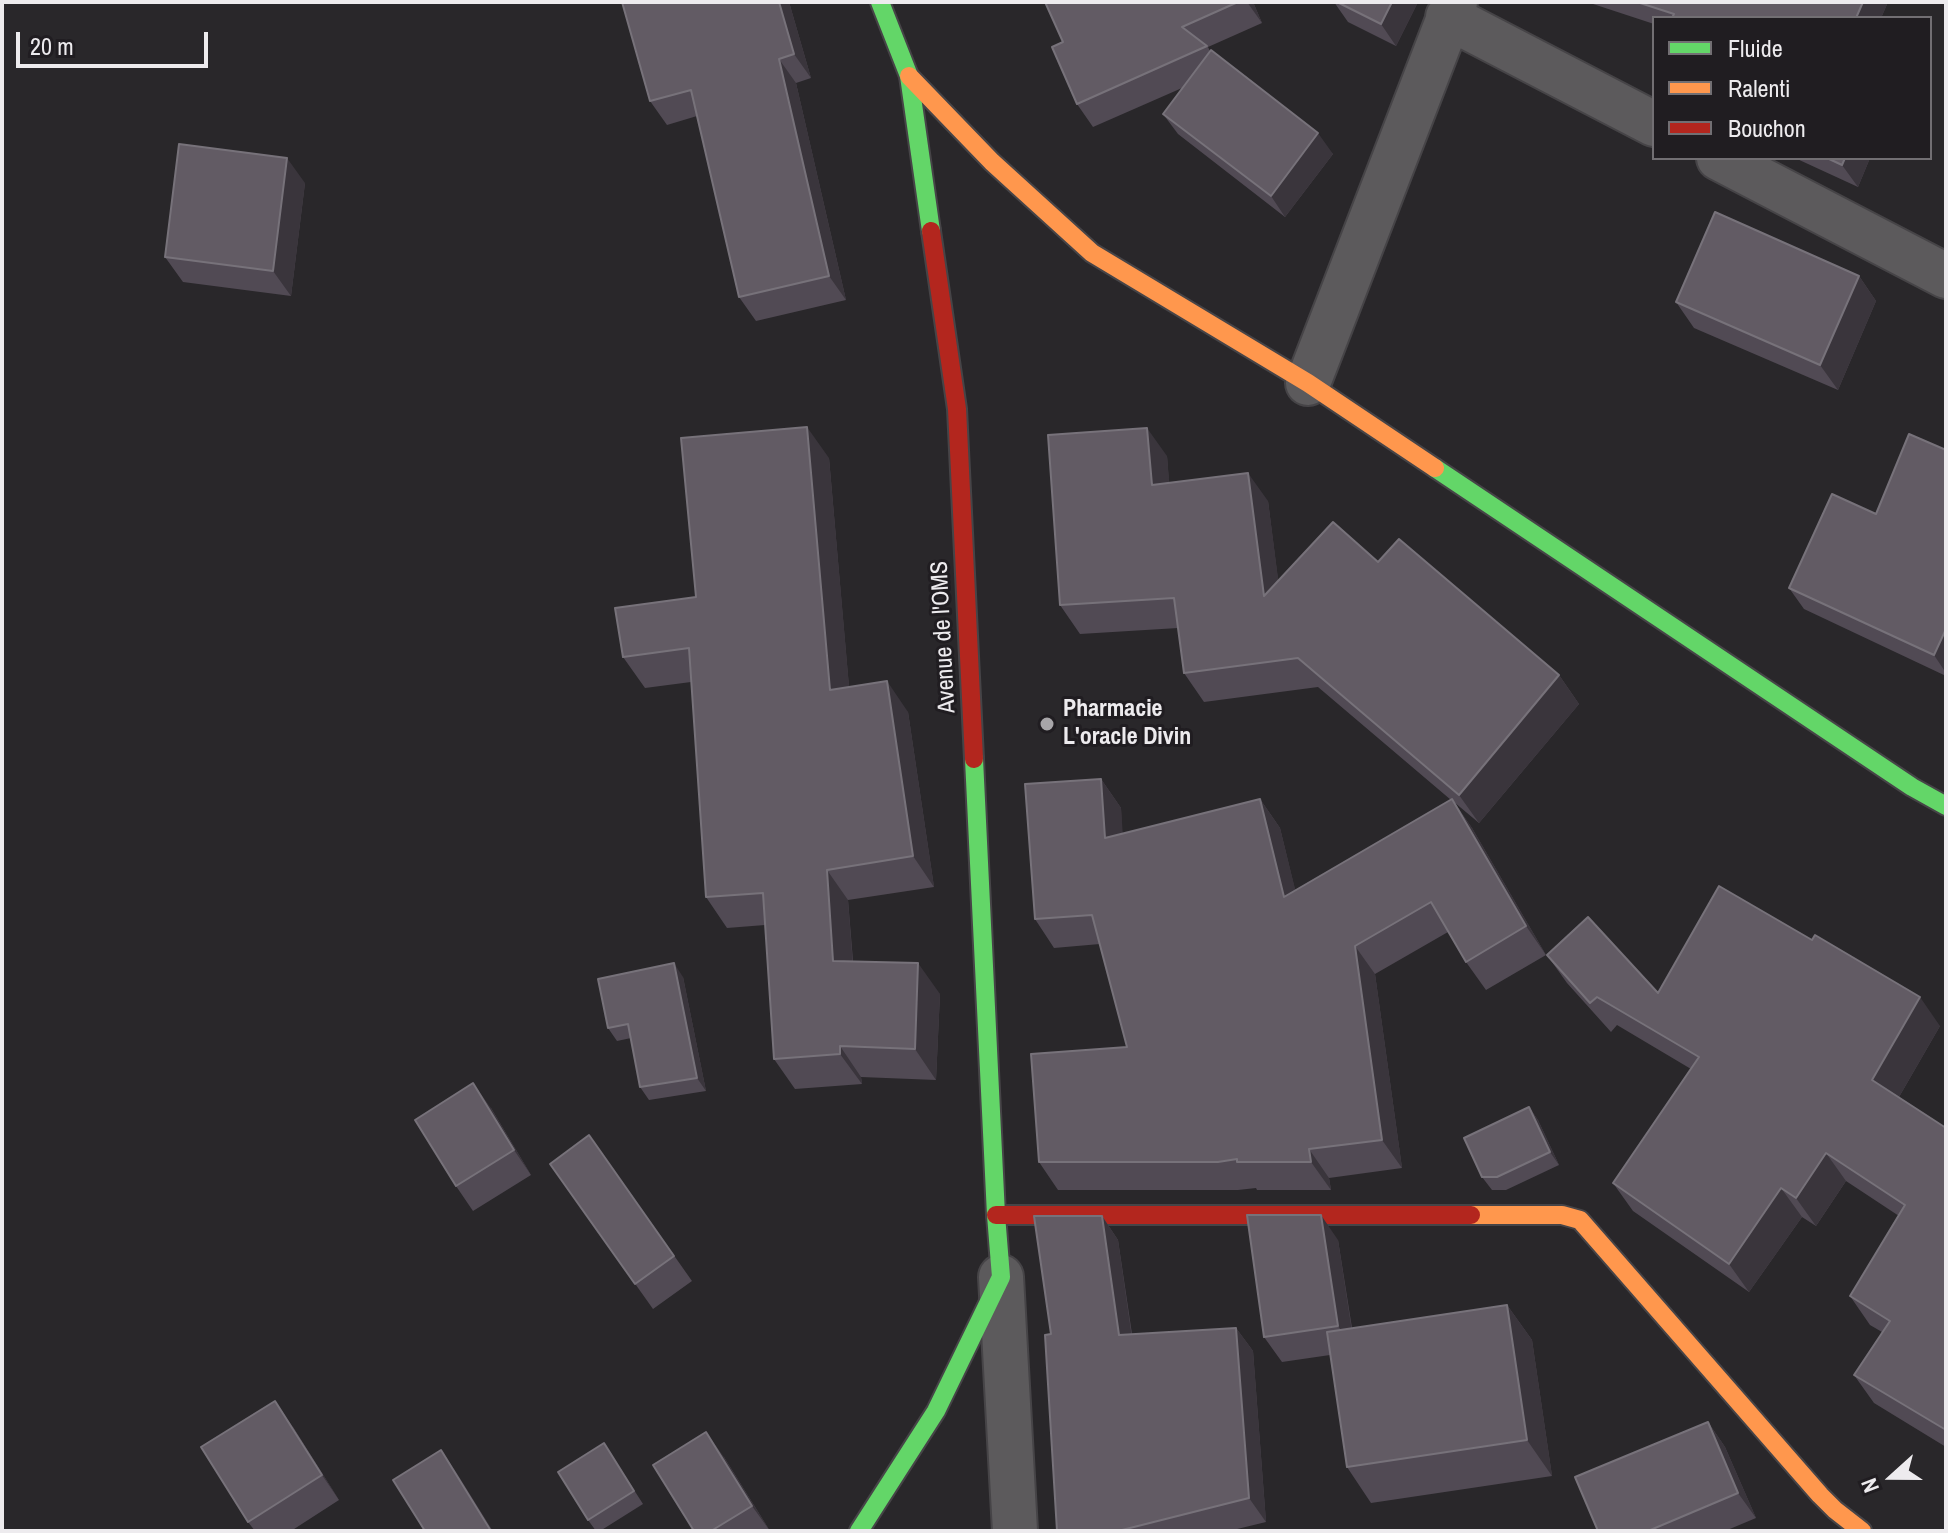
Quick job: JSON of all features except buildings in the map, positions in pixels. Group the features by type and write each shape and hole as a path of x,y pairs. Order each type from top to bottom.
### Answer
{"street":[{"name":"Avenue de l'OMS","path":"880,2 909,76 957,409 1001,1277"},
{"path":"1308,383 1451,9 1652,123"},
{"path":"909,76 992,162 1092,253 1308,383 1912,787 1946,806"},
{"path":"1723,160 1946,276"},
{"path":"996,1215 1562,1215 1580,1220 1820,1495 1862,1531"},
{"path":"859,1531 936,1411 1001,1277"},
{"path":"1001,1277 1015,1531"}],"traffic: fast":[{"path":"880,2 909,76 931,231"},
{"path":"1435,468 1912,787 1946,806"},
{"path":"859,1531 936,1411 1001,1277 974,759"}],"traffic: slow":[{"path":"909,76 992,162 1092,253 1308,383 1435,468"},
{"path":"1471,1215 1562,1215 1580,1220 1820,1495 1862,1531"}],"traffic: jam":[{"path":"931,231 957,409 974,759"},
{"path":"996,1215 1471,1215"}],"place":[{"name":"Pharmacie L'oracle Divin","path":"1047,724"}]}
